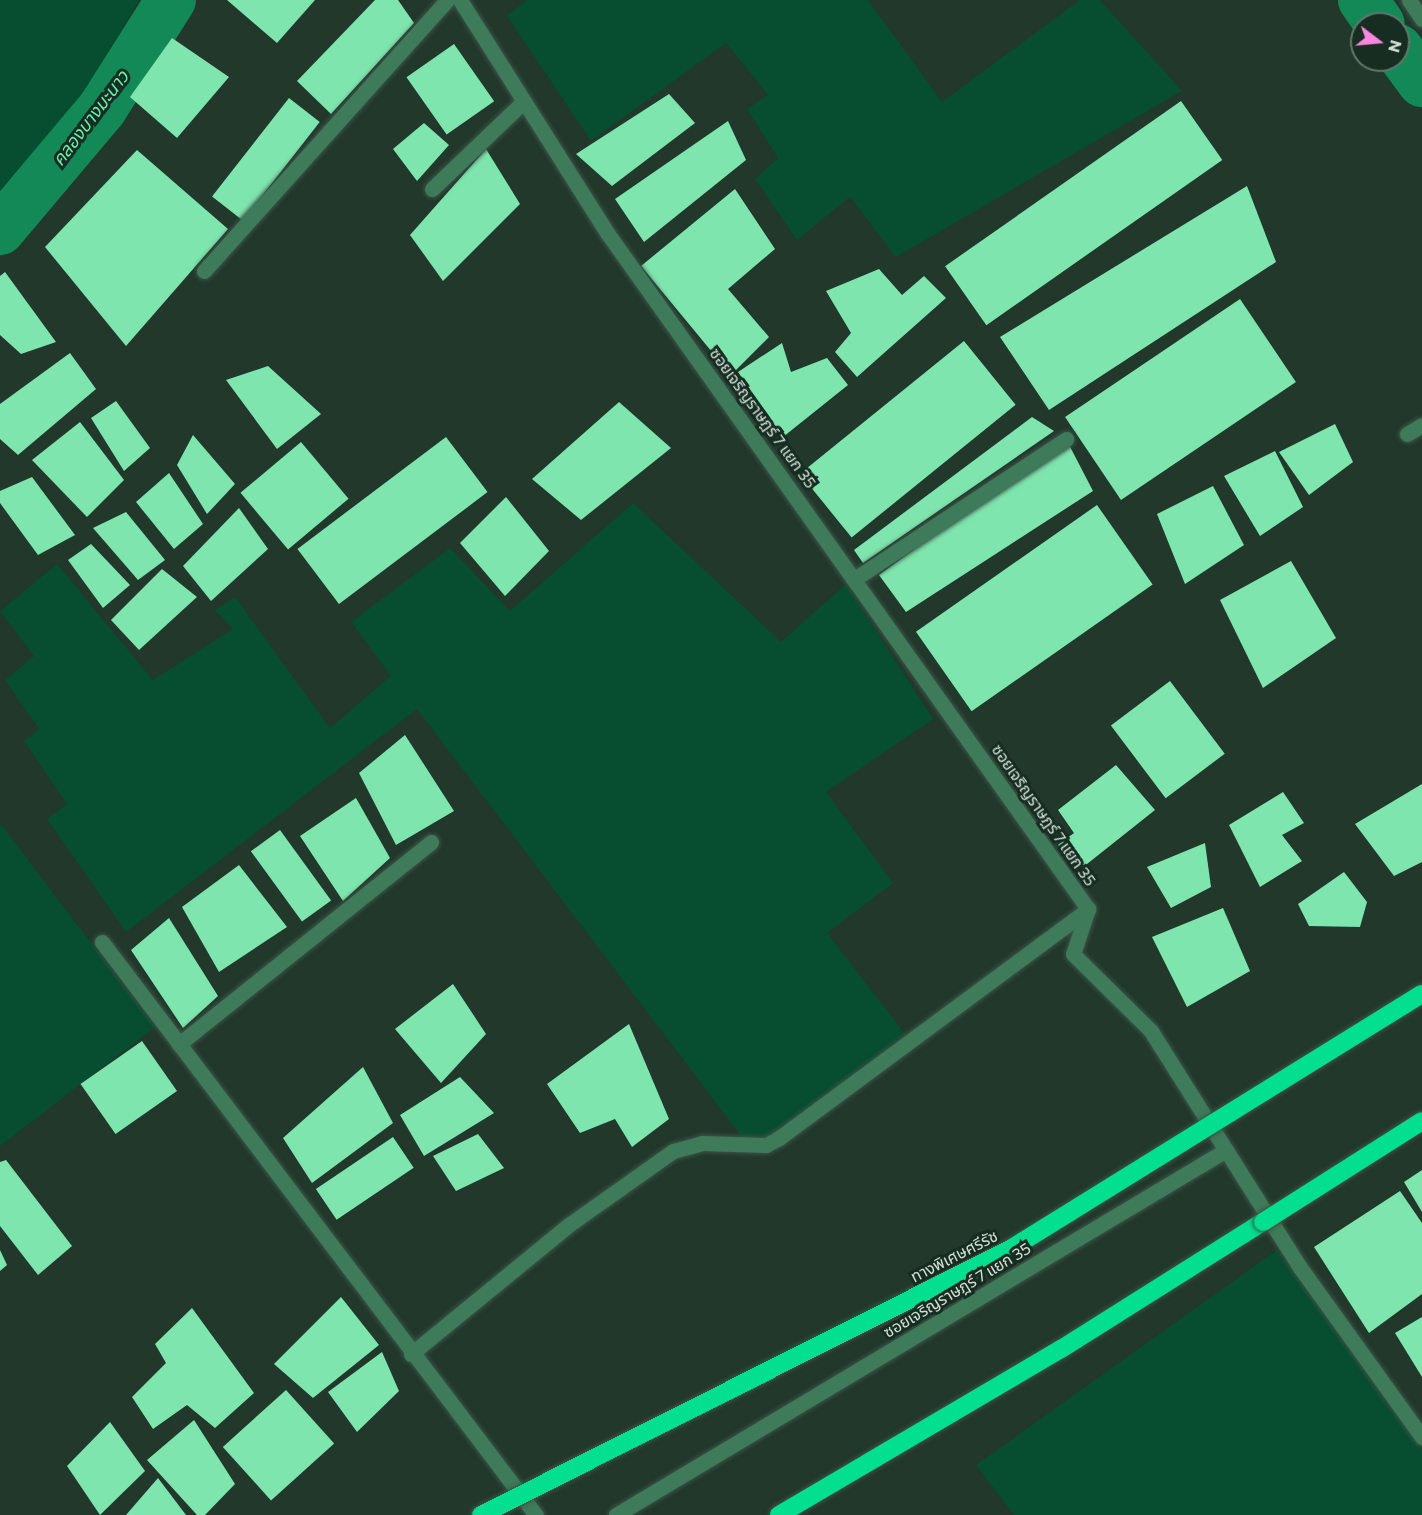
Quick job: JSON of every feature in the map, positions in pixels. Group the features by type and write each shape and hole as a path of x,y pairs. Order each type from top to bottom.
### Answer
{"highway":[{"name":"ทางพิเศษศรีรัช","path":"482,1515 1012,1248 1422,994"},
{"path":"778,1515 1061,1349 1422,1121"}],"street":[{"path":"204,271 447,0"},
{"name":"ซอยเจริญราษฎร์ 7 แยก 35","path":"460,0 608,234 856,578 1088,909 1073,954 1151,1031 1226,1150 616,1515"},
{"path":"1409,0 1422,19"},
{"path":"432,189 524,101"},
{"path":"1407,434 1422,425"},
{"path":"856,578 1066,439"},
{"path":"179,1044 431,842"},
{"path":"411,1354 570,1224 674,1151 702,1143 765,1145 779,1138 1088,909"},
{"path":"102,942 411,1354 536,1515"},
{"path":"1226,1150 1299,1266 1422,1437"}],"green space":[{"path":"0,0 139,0 77,109 0,203"},
{"path":"527,0 868,0 942,102 1080,0 1100,0 1182,91 896,257 850,197 797,240 755,179 778,158 747,109 768,95 726,43 591,141 507,16"},
{"path":"633,503 781,642 846,584 933,719 826,792 893,883 827,933 905,1034 755,1154 417,709 126,932 47,819 67,804 24,741 39,729 5,680 34,656 0,611 57,564 153,680 233,629 215,610 235,597 330,728 391,676 351,622 450,548 510,611"},
{"path":"0,823 155,1027 0,1146"},
{"path":"1277,1250 1422,1450 1422,1515 1014,1515 976,1465"}],"building":[{"path":"227,0 315,0 277,43"},
{"path":"375,0 398,0 414,23 331,114 297,81"},
{"path":"172,38 229,77 177,138 130,97"},
{"path":"454,44 494,101 447,135 406,77"},
{"path":"669,94 695,123 612,186 576,154"},
{"path":"289,98 320,122 243,221 212,197"},
{"path":"1181,101 1222,160 986,325 945,266"},
{"path":"728,121 746,160 644,242 615,199"},
{"path":"424,123 449,145 417,181 393,149"},
{"path":"486,149 520,204 443,281 410,235"},
{"path":"137,150 228,229 126,346 45,247"},
{"path":"1247,186 1276,262 1049,410 1000,337"},
{"path":"735,189 775,249 728,289 769,337 731,375 641,266"},
{"path":"879,269 902,295 924,276 946,298 857,377 835,352 851,333 826,291"},
{"path":"5,272 56,342 21,354 0,335 0,276"},
{"path":"1240,299 1296,382 1121,500 1065,417"},
{"path":"964,341 1016,405 852,538 800,474"},
{"path":"782,343 791,372 827,358 848,385 783,437 738,372"},
{"path":"70,353 96,389 18,455 0,439 0,404"},
{"path":"268,366 321,414 277,449 226,380"},
{"path":"116,401 150,448 124,471 91,418"},
{"path":"619,402 671,448 581,520 532,479"},
{"path":"1032,417 1054,431 863,563 854,550"},
{"path":"80,422 124,480 87,517 32,460"},
{"path":"1335,424 1353,462 1309,495 1279,452"},
{"path":"193,435 235,484 207,514 177,465"},
{"path":"446,437 488,492 339,604 297,549"},
{"path":"1066,439 1093,491 906,612 879,575"},
{"path":"301,442 349,499 288,549 240,493"},
{"path":"1275,451 1303,507 1260,536 1224,476"},
{"path":"169,473 203,524 174,549 136,502"},
{"path":"32,477 75,535 38,555 0,503 0,491"},
{"path":"1213,486 1244,545 1185,584 1157,514"},
{"path":"506,497 549,551 505,596 460,543"},
{"path":"1097,505 1153,584 972,711 916,632"},
{"path":"239,508 268,549 211,601 183,566"},
{"path":"126,512 165,560 138,580 93,528"},
{"path":"91,544 130,585 103,608 68,560"},
{"path":"1291,561 1336,638 1263,688 1220,600"},
{"path":"162,569 197,597 139,650 111,620"},
{"path":"1170,681 1225,754 1166,798 1111,726"},
{"path":"405,735 454,811 396,845 359,773"},
{"path":"1116,765 1155,810 1082,868 1058,845 1074,833 1058,810"},
{"path":"1422,784 1422,862 1394,876 1355,824"},
{"path":"1283,792 1304,823 1282,835 1302,861 1260,887 1229,825"},
{"path":"356,798 390,858 343,901 300,836"},
{"path":"280,830 331,900 302,922 251,851"},
{"path":"1205,843 1211,887 1171,908 1147,867"},
{"path":"239,865 287,927 219,972 182,907"},
{"path":"1344,872 1367,902 1360,927 1309,926 1298,904"},
{"path":"1223,908 1250,971 1187,1007 1152,937"},
{"path":"169,918 218,996 183,1028 131,950"},
{"path":"453,984 486,1034 441,1083 395,1029"},
{"path":"629,1024 669,1119 632,1147 615,1119 580,1133 547,1084"},
{"path":"142,1041 177,1091 116,1134 81,1084"},
{"path":"363,1067 393,1123 312,1183 283,1138"},
{"path":"460,1077 494,1113 424,1156 400,1115"},
{"path":"478,1134 504,1168 456,1191 433,1156"},
{"path":"393,1137 414,1168 337,1220 316,1189"},
{"path":"6,1160 72,1246 38,1275 0,1226 0,1162"},
{"path":"1422,1170 1422,1212 1404,1182"},
{"path":"1400,1191 1422,1223 1422,1294 1369,1333 1314,1247"},
{"path":"0,1250 7,1265 0,1271"},
{"path":"341,1297 379,1345 313,1398 274,1364"},
{"path":"192,1308 254,1393 215,1428 187,1405 153,1429 132,1397 166,1363 155,1344"},
{"path":"1422,1317 1422,1377 1395,1333"},
{"path":"382,1352 399,1391 357,1432 328,1392"},
{"path":"286,1390 334,1444 271,1500 223,1447"},
{"path":"194,1420 235,1484 205,1515 197,1515 147,1460"},
{"path":"110,1422 145,1471 100,1515 67,1466"},
{"path":"158,1478 186,1515 126,1515"}],"waterway":[{"name":"คลองบางมะนาว","path":"0,230 102,109 171,0"},
{"path":"1363,0 1372,12"},
{"path":"1410,66 1422,82"}]}
